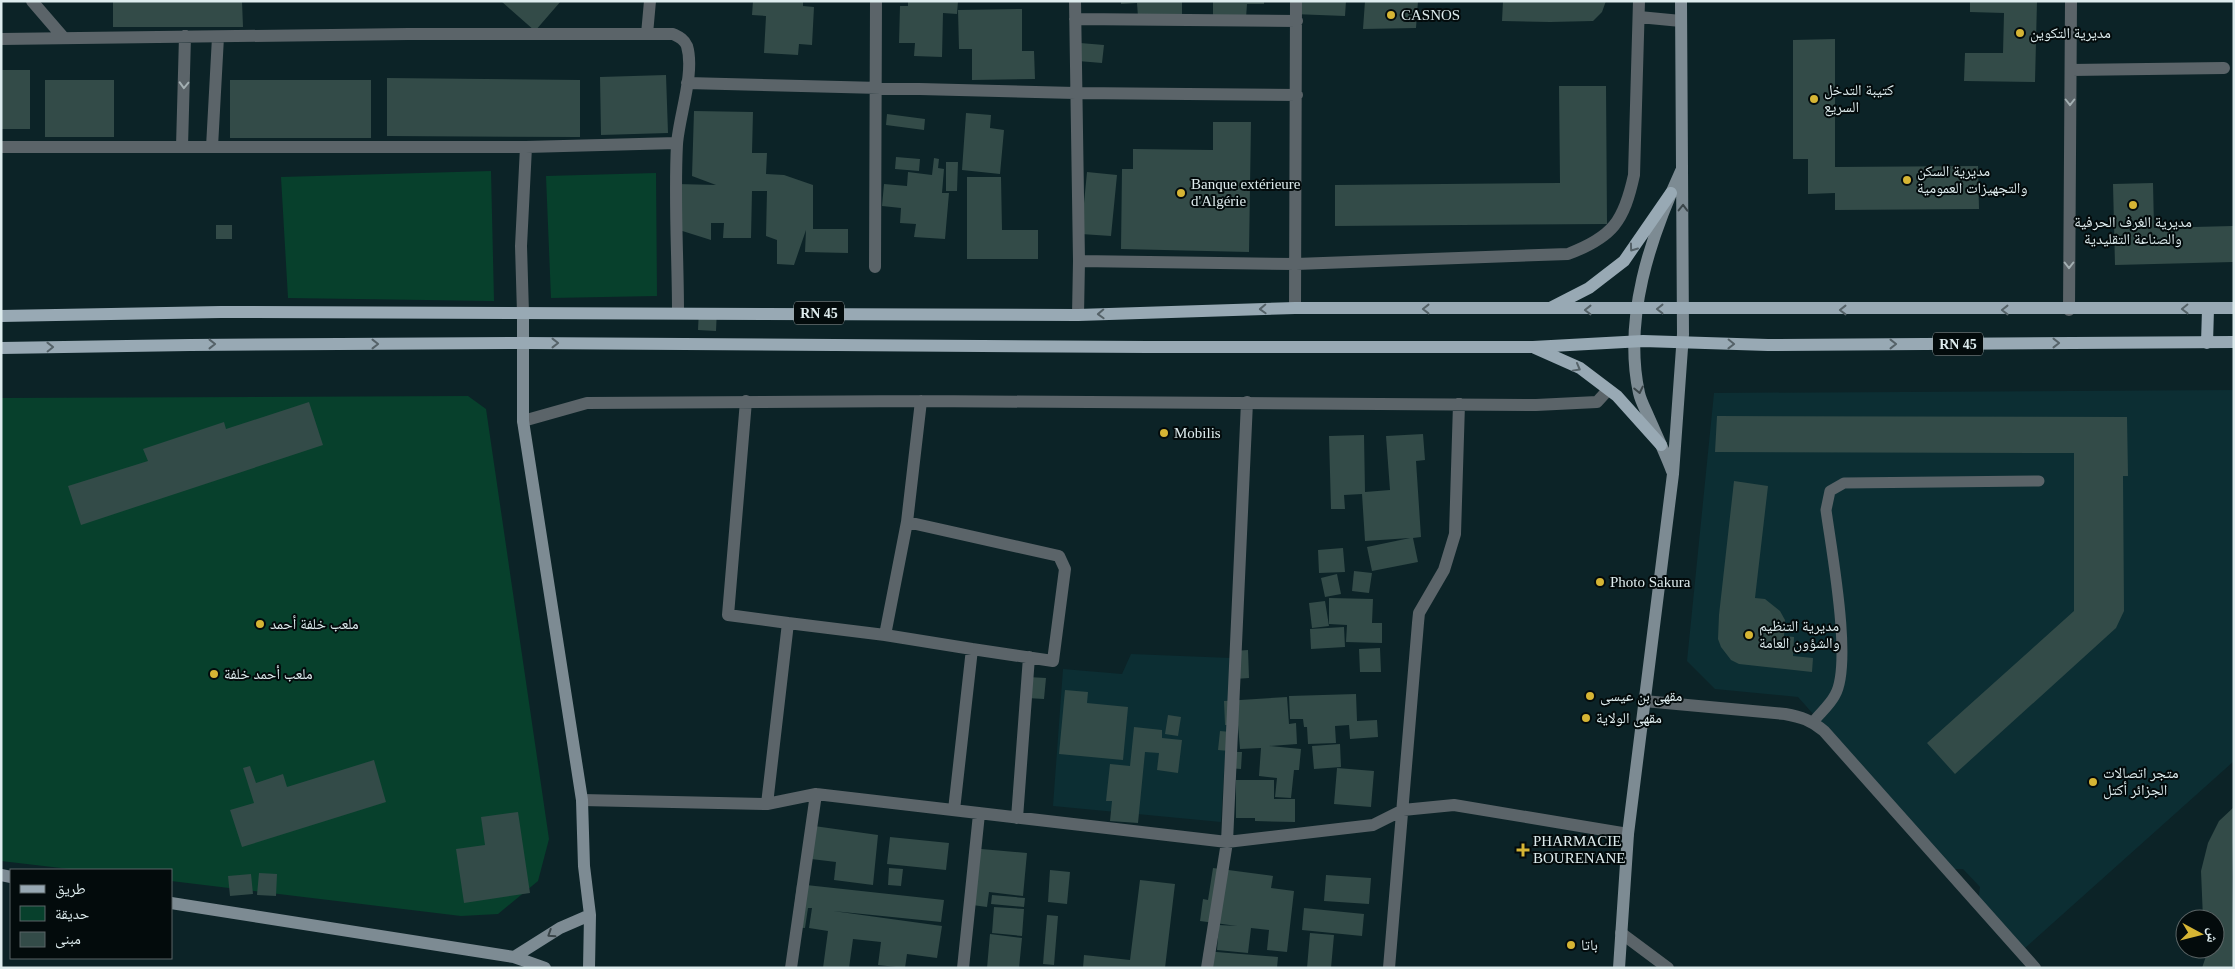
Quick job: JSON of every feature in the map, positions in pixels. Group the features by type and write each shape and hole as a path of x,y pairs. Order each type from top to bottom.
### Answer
{"main road":[{"path":"1548,310 1589,288 1624,261 1670,193"},
{"name":"RN 45","path":"1,316 221,312 678,312 1078,315 1295,308 1548,310 2069,310 2234,308"},
{"path":"2207,342 2208,309"},
{"name":"RN 45","path":"1,348 190,344 523,343 1148,347 1533,347 1636,342 1682,344 2234,342"},
{"path":"1533,347 1580,368 1626,404 1661,445"}],"street":[{"path":"32,1 63,37"},
{"path":"647,34 650,1"},
{"path":"875,268 876,1"},
{"path":"1075,1 1079,261 1078,315"},
{"path":"1295,308 1296,1"},
{"path":"1079,261 1296,264 1568,254 1592,245 1614,228 1628,203 1632,184 1639,1"},
{"path":"1619,968 1628,834 1673,474 1682,344 1683,166 1681,1"},
{"path":"2069,310 2071,1"},
{"path":"1639,17 1681,21"},
{"path":"1075,19 1297,21"},
{"path":"1,39 408,34 673,34 681,37 687,46 687,83 677,143 678,312"},
{"path":"182,147 185,36"},
{"path":"212,147 218,37"},
{"path":"2071,70 2224,68"},
{"path":"687,83 1075,93 1297,95"},
{"path":"1,147 526,147 677,143"},
{"path":"526,147 521,246 523,421 582,800 584,866 590,915 590,968"},
{"path":"1673,474 1640,395 1635,362 1637,310 1641,285 1662,214 1683,166"},
{"path":"523,421 587,403 921,401 1536,405 1597,402 1608,390"},
{"path":"746,401 728,615 885,635 1053,661 1065,569 1059,556 907,522"},
{"path":"885,635 907,522 921,401"},
{"path":"1207,968 1227,842 1247,402"},
{"path":"1389,968 1418,623 1420,613 1444,570 1455,534 1458,404"},
{"path":"768,804 788,623"},
{"path":"954,810 972,649"},
{"path":"1016,818 1029,657"},
{"path":"1644,701 1785,714 1801,717 1813,722 1824,731 2035,968"},
{"path":"582,800 768,804 816,794 1227,842 1373,825 1403,810 1454,805 1628,834"},
{"path":"791,968 816,794"},
{"path":"963,968 979,814"},
{"path":"172,902 514,957 545,968"},
{"path":"514,957 560,928 590,915"},
{"path":"1621,933 1668,968"}],"lane":[{"path":"1813,722 1836,695 1840,675 1842,639 1826,510 1830,492 1844,483 2039,480"}],"shaded area":[{"path":"2234,390 2234,761 2024,949 1978,901 1980,887 1963,869 1951,869 1798,697 1715,689 1687,661 1714,393"},
{"path":"1131,654 1231,658 1221,822 1053,806 1063,669 1122,674"}],"green space":[{"path":"491,171 494,301 288,298 281,177"},
{"path":"656,173 657,296 551,298 546,176"},
{"name":"ملعب خلفة أحمد","path":"468,396 486,409 549,839 538,881 498,914 461,916 172,881 172,869 69,869 1,861 1,398"}],"building":[{"path":"113,1 242,1 243,27 113,27"},
{"path":"501,1 561,1 535,31"},
{"path":"753,1 803,1 803,6 814,7 812,45 799,44 798,55 764,53 766,16 752,15"},
{"path":"908,1 958,1 957,14 943,13 942,57 914,56 915,43 899,43 900,6 908,6"},
{"path":"1121,1 1182,1 1182,16 1138,17 1137,3 1121,4"},
{"path":"1213,1 1264,1 1264,4 1247,4 1246,18 1213,18"},
{"path":"1293,1 1346,1 1345,16 1293,14"},
{"name":"CASNOS","path":"1365,1 1418,1 1416,28 1363,29"},
{"path":"1503,1 1606,1 1602,12 1593,21 1550,22 1502,21"},
{"name":"مديرية التكوين","path":"1970,1 2037,1 2035,82 1964,81 1965,53 2003,53 2004,13 1970,12"},
{"path":"1022,9 1022,51 1034,51 1035,79 972,80 972,49 959,49 958,10"},
{"path":"1835,39 1835,167 1978,166 1979,209 1835,210 1835,193 1808,194 1808,159 1793,159 1793,40"},
{"path":"1080,43 1104,45 1102,63 1078,61"},
{"path":"1,70 30,70 30,129 1,129"},
{"path":"666,75 668,133 601,135 600,77"},
{"path":"387,78 580,80 580,137 387,136"},
{"path":"45,80 114,80 114,137 45,137"},
{"path":"230,80 371,80 371,138 230,138"},
{"path":"1559,86 1606,86 1607,224 1335,226 1335,185 1560,183"},
{"path":"694,111 753,112 752,153 767,153 766,174 784,175 813,185 813,229 848,229 848,253 805,252 806,230 794,265 777,264 777,240 766,236 767,191 752,191 751,238 723,238 724,223 711,223 711,240 676,229 677,184 716,185 692,176"},
{"path":"966,113 991,115 990,128 1004,130 1000,174 962,170"},
{"path":"887,114 925,119 924,130 886,125"},
{"path":"1213,122 1251,122 1249,252 1121,249 1122,169 1133,169 1133,149 1213,150"},
{"path":"896,157 920,159 919,171 895,169"},
{"path":"934,158 939,159 938,168 944,169 942,193 949,193 945,239 914,237 916,224 900,223 901,208 882,206 884,184 907,186 908,172 932,175"},
{"path":"946,162 958,162 957,191 946,191"},
{"path":"1087,172 1117,175 1111,236 1081,234"},
{"path":"967,177 1001,177 1002,230 1038,230 1038,259 967,259"},
{"name":"مديرية الغرف الحرفية والصناعة التقليدية","path":"2153,183 2154,228 2233,226 2234,262 2115,265 2113,184"},
{"path":"216,225 232,225 232,239 216,239"},
{"path":"699,309 717,309 716,331 698,330"},
{"path":"309,402 323,445 81,525 68,486 148,461 143,449 224,422 226,429"},
{"path":"1717,416 2127,417 2128,476 2123,476 2124,611 2116,628 1955,774 1927,743 2074,611 2074,453 1715,452"},
{"path":"1423,434 1425,460 1416,461 1421,537 1413,538 1418,562 1372,571 1367,547 1410,538 1365,541 1362,494 1344,495 1345,509 1331,509 1329,436 1364,435 1365,492 1390,490 1386,436"},
{"path":"1734,481 1768,486 1755,598 1765,599 1780,611 1785,620 1784,636 1794,637 1793,656 1813,658 1812,672 1739,664 1731,660 1721,647 1718,639 1719,615"},
{"path":"1343,548 1345,572 1319,573 1318,550"},
{"path":"1354,571 1372,573 1369,593 1352,591"},
{"path":"1337,574 1341,594 1325,597 1321,578"},
{"path":"1329,598 1373,599 1372,623 1382,623 1382,643 1346,642 1347,625 1329,624"},
{"path":"1325,601 1329,626 1312,628 1309,603"},
{"path":"1344,627 1345,647 1311,649 1310,629"},
{"path":"1380,648 1381,672 1360,672 1359,649"},
{"path":"1248,650 1249,678 1235,679 1234,651"},
{"path":"1028,677 1046,678 1044,699 1027,698"},
{"path":"1065,690 1088,692 1087,703 1128,707 1123,760 1059,754"},
{"path":"1356,694 1357,721 1377,720 1378,737 1350,739 1349,725 1335,726 1336,743 1308,744 1307,727 1304,727 1303,719 1290,719 1289,696"},
{"path":"1287,697 1289,724 1296,723 1297,744 1269,746 1301,749 1299,770 1294,770 1291,798 1275,797 1277,778 1259,776 1261,748 1240,749 1238,725 1225,725 1224,701"},
{"path":"1168,715 1181,717 1178,736 1165,734"},
{"path":"1134,727 1162,730 1162,738 1182,740 1178,773 1157,770 1159,753 1145,752 1138,823 1110,821 1112,801 1106,801 1110,764 1130,766"},
{"path":"1220,731 1231,732 1229,751 1218,750"},
{"path":"1340,744 1341,767 1314,769 1312,746"},
{"path":"1228,752 1242,752 1241,769 1228,768"},
{"path":"374,760 386,802 242,847 230,810 254,803 243,768 250,766 256,783 283,774 287,787"},
{"path":"1337,768 1374,771 1371,807 1334,804"},
{"path":"1236,780 1274,780 1274,799 1295,799 1295,822 1255,821 1255,818 1236,818"},
{"path":"2234,807 2232,877 2234,966 2233,968 2202,968 2205,959 2225,959 2225,909 2203,909 2201,871 2208,843 2219,821"},
{"path":"518,812 530,893 464,903 456,849 485,845 481,817"},
{"path":"807,825 878,835 873,885 834,880 836,862 803,858"},
{"path":"890,837 949,843 946,870 887,864"},
{"path":"970,848 1027,853 1023,896 989,892 987,907 965,904"},
{"path":"889,868 903,869 901,886 888,885"},
{"path":"1213,868 1273,876 1271,888 1294,891 1287,952 1267,950 1269,930 1251,928 1248,953 1217,950 1219,925 1237,926 1200,921 1203,899 1208,900"},
{"path":"1050,870 1070,872 1067,904 1048,902"},
{"path":"259,873 277,874 276,896 257,895"},
{"path":"251,874 253,894 230,896 228,876"},
{"path":"1326,875 1371,878 1369,904 1324,901"},
{"path":"1140,880 1175,884 1165,968 1083,968 1084,955 1130,960"},
{"path":"797,884 944,900 941,922 833,911 942,926 937,958 907,954 905,968 878,965 881,942 853,939 849,968 823,968 828,931 809,928 812,908 808,908 805,928 792,927"},
{"path":"992,895 1025,898 1024,907 991,904"},
{"path":"994,907 1024,909 1022,936 992,933"},
{"path":"1304,908 1364,914 1362,936 1302,930"},
{"path":"1047,915 1058,916 1054,965 1043,964"},
{"path":"1310,933 1334,935 1331,968 1307,968"},
{"path":"990,934 1022,938 1019,968 987,968"},
{"path":"1204,951 1278,957 1277,968 1202,968"}],"place":[{"name":"CASNOS","path":"1391,15"},
{"name":"مديرية التكوين","path":"2020,33"},
{"name":"كتيبة التدخل السريع","path":"1814,99"},
{"name":"مديرية السكن والتجهيزات العمومية","path":"1907,180"},
{"name":"Banque extérieure d'Algérie","path":"1181,193"},
{"name":"مديرية الغرف الحرفية والصناعة التقليدية","path":"2133,205"},
{"name":"Mobilis","path":"1164,433"},
{"name":"Photo Sakura","path":"1600,582"},
{"name":"ملعب خلفة أحمد","path":"260,624"},
{"name":"مديرية التنظيم والشؤون العامة","path":"1749,635"},
{"name":"ملعب أحمد خلفة","path":"214,674"},
{"name":"مقهى بن عيسى","path":"1590,696"},
{"name":"مقهى الولاية","path":"1586,718"},
{"name":"متجر اتصالات الجزائر أكتل","path":"2093,782"},
{"name":"PHARMACIE BOURENANE","path":"1523,850"},
{"name":"باتا","path":"1571,945"}]}
